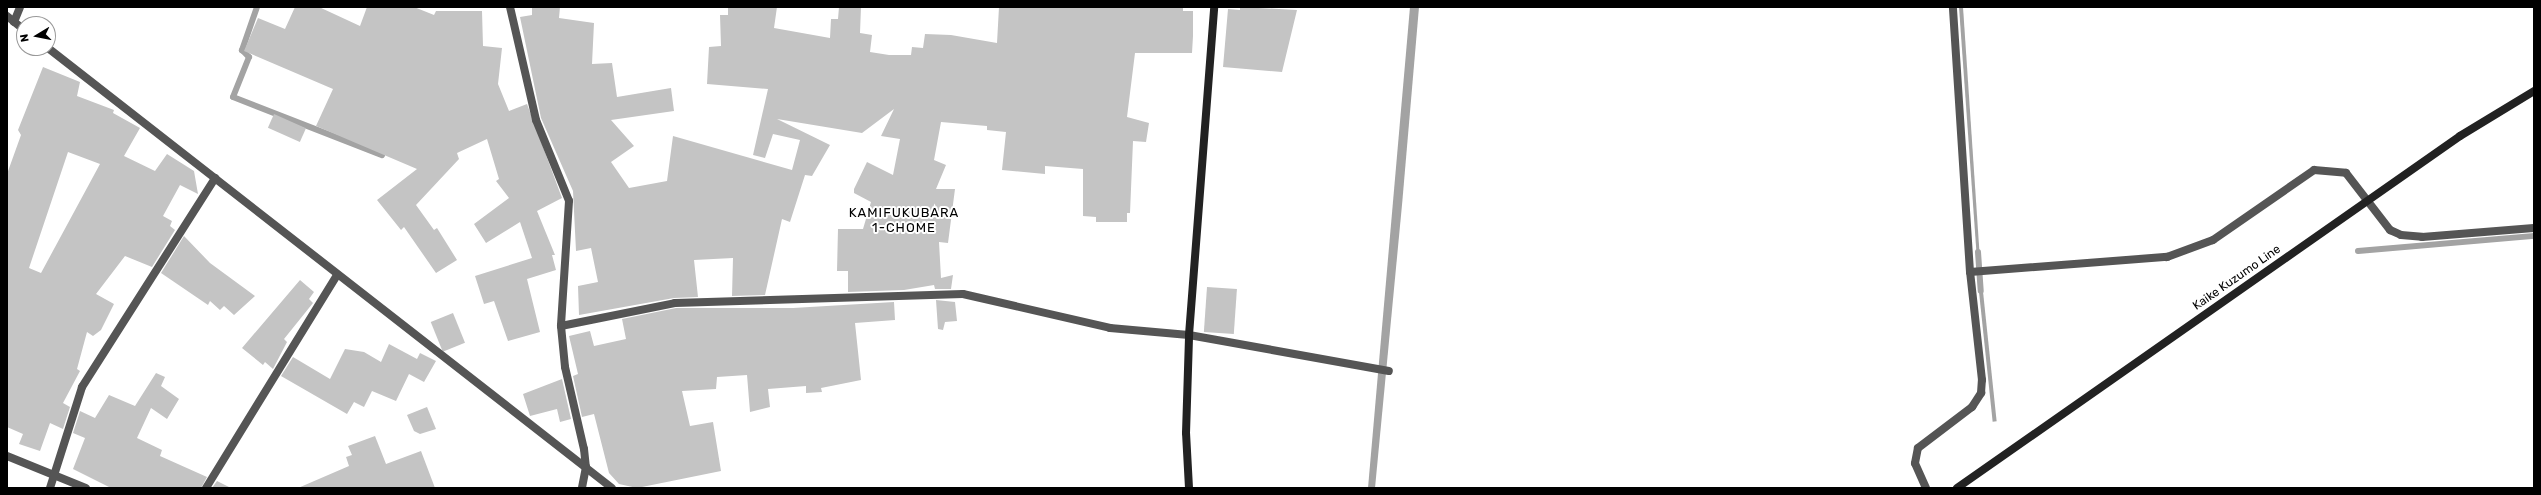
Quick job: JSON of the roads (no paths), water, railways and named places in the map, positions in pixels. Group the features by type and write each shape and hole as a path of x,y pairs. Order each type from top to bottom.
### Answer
{"main road":[{"path":"1189,488 1186,433 1188,335 1214,7"},
{"name":"Kaike Kuzumo Line","path":"1957,488 2460,136 2534,91"}],"street":[{"path":"7,16 14,22 20,7"},
{"path":"510,7 536,120 569,201 561,326 565,367 586,467 582,488"},
{"path":"1926,488 1915,463 1918,448 1972,407 1981,393 1982,380 1970,272 1953,7"},
{"path":"56,54 337,275 612,488"},
{"path":"1970,272 2167,258 2213,240 2314,170 2346,173 2366,202 2390,230 2401,235 2422,237 2534,228"},
{"path":"50,488 82,387 215,178"},
{"path":"206,488 337,275"},
{"path":"561,326 675,303 963,294 1110,328 1188,335 1389,371"},
{"path":"7,456 55,474 86,488"}],"waterway":[{"path":"257,7 242,50 249,57 233,97 382,155"},
{"path":"2358,251 2534,236"},
{"path":"1978,252 1981,291"}],"district":[{"name":"KAMIFUKUBARA 1-CHOME","path":"904,222"}]}
